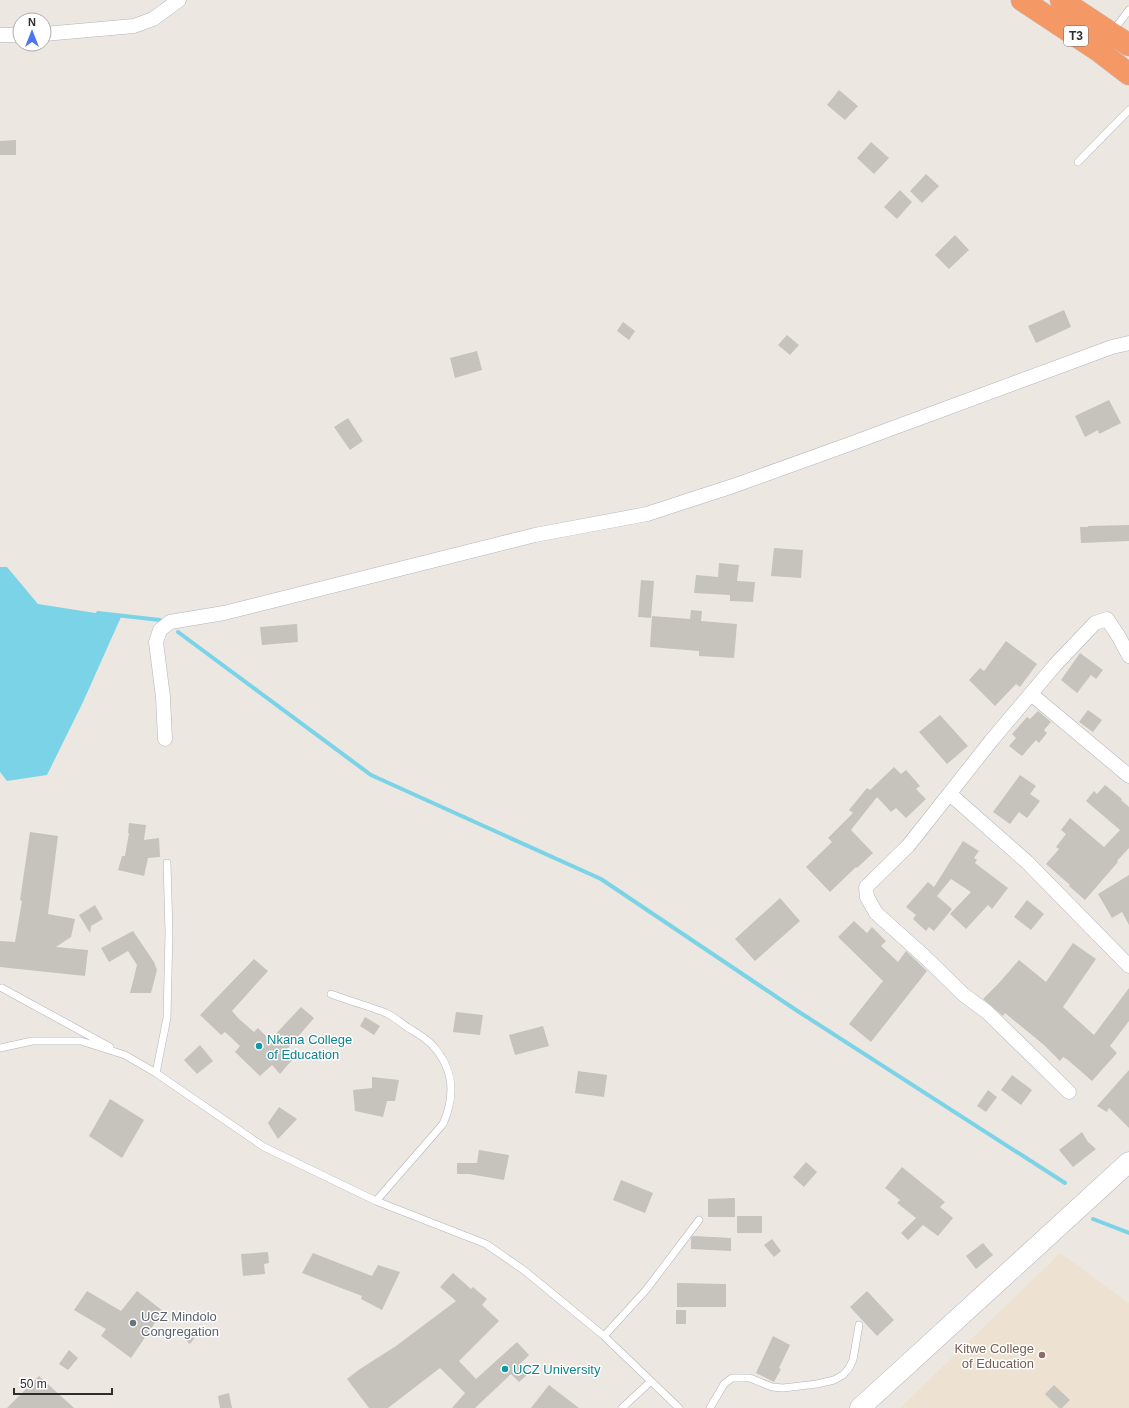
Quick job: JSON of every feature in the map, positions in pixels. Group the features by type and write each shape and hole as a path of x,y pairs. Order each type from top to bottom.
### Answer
{"highway":[{"name":"T3","path":"1022,0 1099,51 1129,74"},
{"name":"T3","path":"1061,0 1120,39"}],"street":[{"path":"52,33 134,26 153,19 179,0"},
{"path":"0,35 12,35"},
{"path":"165,739 164,698 156,642 160,630 170,622 224,613 535,535 648,514 733,486 1112,347 1129,343"},
{"path":"1069,1092 987,1012 964,995 924,956 876,913 867,897 866,887 908,846 950,792 1055,665 1095,623 1107,619 1129,656"},
{"path":"1031,694 1129,776"},
{"path":"950,792 951,795 1027,862 1129,966"},
{"path":"860,1408 1129,1162"}],"lane":[{"path":"1120,39 1128,14"},
{"path":"1078,162 1129,110"},
{"path":"156,1072 167,1018 169,932 167,863"},
{"path":"2,988 156,1072 264,1147 376,1201 486,1244 525,1271 604,1336 650,1382 679,1408"},
{"path":"331,994 387,1014 426,1039 443,1060 450,1076 452,1095 448,1112 443,1124 376,1201"},
{"path":"0,1048 32,1041 81,1041 125,1055"},
{"path":"604,1336 646,1290 699,1220"},
{"path":"710,1408 724,1384 732,1378 750,1378 772,1387 783,1388 817,1384 834,1380 843,1375 853,1360 859,1325"},
{"path":"622,1408 650,1382"}],"shaded area":[{"name":"Kitwe College of Education","path":"1060,1253 1129,1303 1129,1408 900,1408"}],"water":[{"path":"0,567 7,567 38,604 121,617 83,702 47,775 7,781 0,772"}],"building":[{"path":"839,90 858,106 845,120 827,105"},
{"path":"16,140 16,155 0,155 0,141"},
{"path":"871,142 889,158 874,174 857,158"},
{"path":"926,174 939,186 922,203 910,191"},
{"path":"900,190 912,202 897,219 884,207"},
{"path":"955,235 969,250 949,269 935,255"},
{"path":"1064,310 1071,327 1036,343 1028,326"},
{"path":"623,322 635,331 629,340 617,331"},
{"path":"787,335 799,345 790,355 778,345"},
{"path":"477,351 482,370 455,378 450,358"},
{"path":"1109,400 1121,423 1099,434 1098,430 1085,437 1075,416"},
{"path":"348,418 363,441 350,450 334,427"},
{"path":"1129,525 1129,541 1081,543 1080,527"},
{"path":"774,548 803,550 801,578 771,576"},
{"path":"719,563 739,565 737,581 755,582 753,602 730,601 730,595 694,593 696,575 718,577"},
{"path":"641,580 654,581 651,618 638,617"},
{"path":"691,610 702,611 701,621 737,624 734,658 699,656 699,651 650,647 652,616 690,619"},
{"path":"297,624 298,642 262,645 260,627"},
{"path":"1006,641 1037,664 1020,687 1016,684 995,706 969,680 980,668 984,671"},
{"path":"1080,653 1103,670 1096,679 1091,675 1077,693 1061,680"},
{"path":"1088,710 1102,720 1093,732 1079,722"},
{"path":"1038,711 1051,722 1044,730 1047,733 1039,743 1036,740 1022,756 1009,746 1016,738 1012,734 1027,717 1030,719"},
{"path":"940,715 968,746 947,764 919,732"},
{"path":"894,767 901,774 906,770 920,786 916,789 926,799 906,818 896,808 891,812 877,797 851,830 873,853 830,892 806,867 832,842 828,838 853,813 849,810 867,788 870,790"},
{"path":"1020,775 1036,786 1030,794 1040,801 1027,818 1019,812 1010,824 993,812"},
{"path":"1105,785 1129,807 1129,848 1085,900 1046,864 1059,849 1056,847 1066,834 1061,830 1070,818 1104,847 1120,830 1086,801 1094,791 1097,794"},
{"path":"129,823 146,825 144,840 159,838 160,857 148,858 144,876 118,870 122,856 125,856 129,833"},
{"path":"30,832 58,836 48,914 75,919 71,937 56,947 88,950 85,976 0,967 0,941 15,942 22,901 20,900"},
{"path":"963,841 979,851 974,858 977,860 975,863 1008,888 992,909 988,905 966,929 950,914 971,892 951,879 937,896 952,909 934,931 929,927 926,931 913,919 916,915 906,907 928,882 934,887"},
{"path":"1129,875 1129,925 1122,912 1112,918 1098,894"},
{"path":"780,898 800,921 755,961 735,939"},
{"path":"1027,900 1044,914 1031,930 1014,917"},
{"path":"95,905 103,919 91,926 90,933 79,915"},
{"path":"854,921 867,933 872,927 886,941 881,946 898,962 906,951 927,971 871,1042 849,1024 883,981 838,937"},
{"path":"133,931 154,962 157,970 151,993 130,993 137,965 128,951 109,962 101,948"},
{"path":"1073,943 1096,959 1063,1007 1094,1035 1129,988 1129,1021 1110,1046 1117,1053 1092,1081 1068,1060 1063,1057 1060,1061 1044,1045 1005,1013 1003,1016 983,999 1019,960 1046,982"},
{"path":"254,959 268,971 232,1011 239,1019 254,1032 258,1028 270,1040 301,1007 314,1018 284,1053 292,1060 280,1074 272,1065 260,1076 235,1052 240,1046 225,1032 221,1035 200,1015"},
{"path":"456,1012 483,1015 480,1035 453,1032"},
{"path":"365,1017 380,1026 374,1035 360,1026"},
{"path":"543,1026 549,1046 515,1055 509,1035"},
{"path":"200,1045 213,1061 197,1074 184,1060"},
{"path":"1129,1070 1129,1128 1109,1108 1107,1112 1097,1106"},
{"path":"578,1071 607,1075 604,1097 575,1093"},
{"path":"1012,1075 1032,1090 1021,1105 1001,1090"},
{"path":"372,1077 399,1080 395,1101 387,1101 383,1117 355,1111 353,1090 372,1088"},
{"path":"988,1090 997,1097 986,1112 977,1106"},
{"path":"110,1099 144,1120 122,1158 89,1136"},
{"path":"279,1107 297,1119 278,1139 268,1123"},
{"path":"1082,1132 1088,1142 1096,1149 1073,1167 1059,1150"},
{"path":"479,1150 509,1155 504,1180 469,1174 457,1174 457,1163 477,1163"},
{"path":"806,1162 817,1172 804,1187 793,1177"},
{"path":"902,1167 945,1202 940,1207 953,1218 938,1236 923,1225 908,1240 901,1233 916,1218 897,1203 900,1200 885,1188"},
{"path":"621,1180 653,1193 645,1213 613,1200"},
{"path":"735,1198 735,1217 708,1217 708,1199"},
{"path":"737,1216 762,1216 762,1233 737,1233"},
{"path":"693,1236 731,1238 731,1251 691,1249 691,1238"},
{"path":"772,1239 781,1251 774,1257 764,1245"},
{"path":"983,1243 993,1255 976,1269 966,1256"},
{"path":"268,1252 269,1263 264,1264 265,1274 243,1276 241,1254"},
{"path":"313,1253 372,1276 378,1265 400,1272 382,1310 361,1299 362,1296 302,1273"},
{"path":"453,1273 471,1289 473,1287 487,1299 482,1305 499,1321 459,1361 476,1379 517,1342 529,1355 519,1365 528,1374 519,1382 511,1374 475,1408 452,1408 465,1393 440,1368 388,1408 369,1408 347,1379 396,1346 456,1301 440,1287"},
{"path":"677,1283 726,1284 726,1307 677,1307"},
{"name":"UCZ Mindolo Congregation","path":"87,1291 121,1311 137,1291 163,1311 131,1358 101,1336 106,1329 74,1310"},
{"path":"867,1291 894,1320 877,1336 850,1307"},
{"path":"676,1310 686,1310 686,1324 676,1324"},
{"path":"187,1328 196,1336 190,1344 180,1335"},
{"path":"773,1336 790,1345 779,1368 781,1369 774,1382 756,1373"},
{"path":"69,1350 78,1358 68,1370 59,1364"},
{"path":"39,1376 74,1408 7,1408"},
{"path":"549,1385 579,1408 531,1408"},
{"path":"1054,1385 1070,1400 1062,1408 1059,1408 1045,1394"},
{"path":"229,1393 232,1408 220,1408 218,1396"}],"waterway":[{"path":"98,613 160,620"},
{"path":"178,632 371,775 601,879 796,1010 1065,1183"},
{"path":"1093,1219 1129,1233"}],"place":[{"name":"Nkana College of Education","path":"259,1046"},
{"name":"UCZ Mindolo Congregation","path":"133,1323"},
{"name":"Kitwe College of Education","path":"1042,1355"},
{"name":"UCZ University","path":"505,1369"}]}
